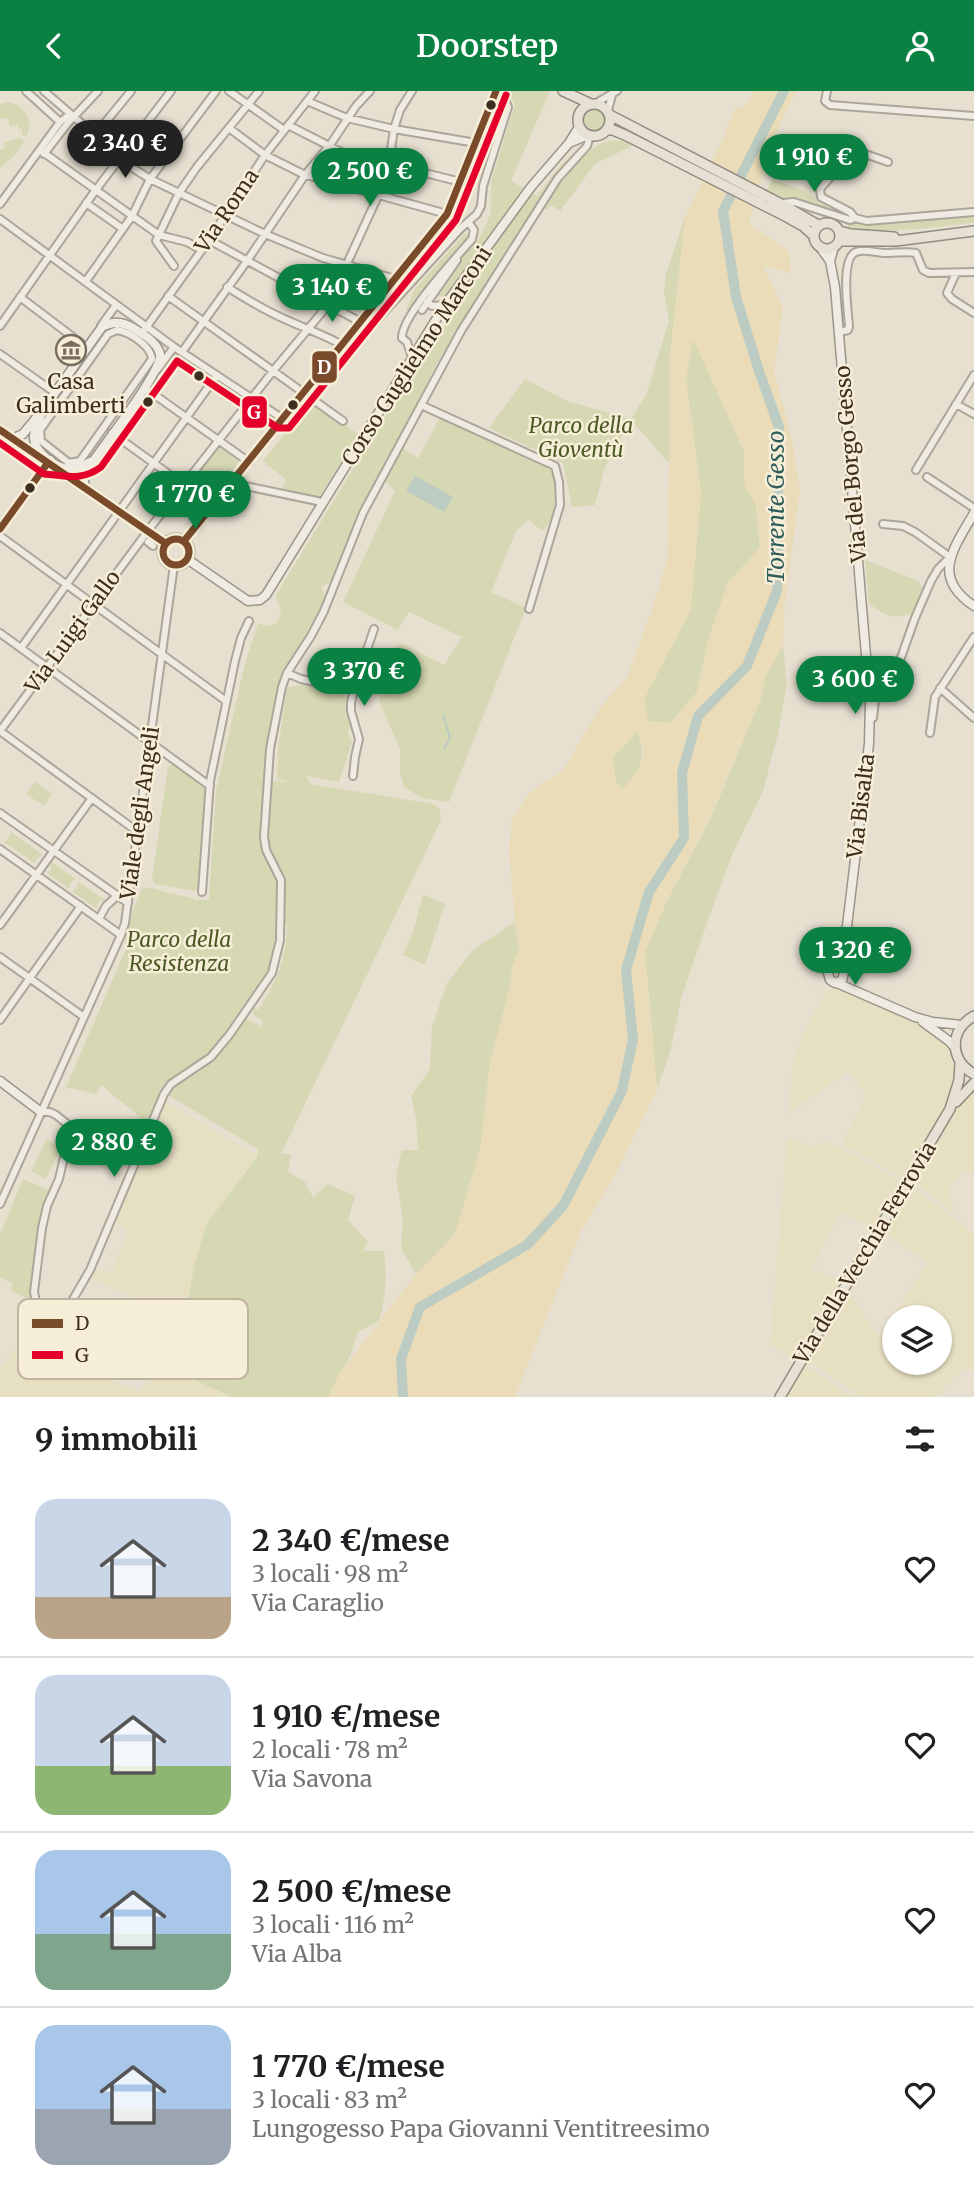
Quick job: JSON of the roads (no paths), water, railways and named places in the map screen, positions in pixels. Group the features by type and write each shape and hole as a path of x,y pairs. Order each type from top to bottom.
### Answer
{"main road":[{"path":"566,93 609,112 693,164"},
{"path":"566,93 578,116 579,127 589,135 600,135 607,130 610,126 609,112"},
{"path":"578,116 583,108 594,104"},
{"path":"607,130 627,135 693,164 764,200 803,226 824,249 837,240 888,242 974,230"},
{"path":"764,200 781,204 818,225"},
{"path":"813,235 818,225 832,223 837,240"},
{"path":"974,1016 962,1025 955,1040 960,1063 974,1074"},
{"name":"Via della Vecchia Ferrovia","path":"950,1109 959,1080 960,1063"},
{"name":"Via della Vecchia Ferrovia","path":"780,1397 950,1109 974,1083"}],"street":[{"path":"26,91 60,122"},
{"path":"44,91 119,159 150,179 323,258 395,279"},
{"path":"0,204 71,116 98,91"},
{"path":"95,135 131,91"},
{"path":"0,326 86,203 172,91"},
{"path":"86,281 132,216 150,179 216,91"},
{"path":"229,91 286,127 328,147 461,183"},
{"path":"174,265 156,241 179,193 259,91"},
{"name":"Via Roma","path":"144,331 265,155 315,91"},
{"path":"182,352 305,175 370,91"},
{"name":"Via Luigi Gallo","path":"0,731 147,532 328,305 378,196 389,163 394,129 401,107 412,91"},
{"path":"827,91 825,101 830,104 974,116"},
{"path":"594,104 614,93"},
{"path":"609,112 614,93"},
{"path":"184,541 249,462 282,419 304,393 342,345 361,322 447,214 495,94 506,102 508,107 483,186 477,215 460,229 374,323 366,325 361,322 328,305 209,240"},
{"path":"307,101 347,118 476,143"},
{"path":"42,152 60,122 71,116"},
{"name":"Corso Guglielmo Marconi","path":"187,559 248,601 260,600 266,595 445,306 579,127"},
{"path":"229,128 265,155 305,175 447,214"},
{"path":"72,1299 99,1252 164,1094 172,1084 211,1057 272,973 279,940 281,880 266,850 265,815 270,749 287,673 324,611 363,513 461,331 558,178 587,146 589,135"},
{"name":"Corso Guglielmo Marconi","path":"569,143 589,135"},
{"path":"855,218 821,197 820,189 854,150 888,162"},
{"path":"42,152 159,235 187,242 202,250"},
{"path":"781,204 794,202 850,220 855,218 878,221 921,218 927,214 974,212"},
{"path":"86,203 123,229"},
{"path":"0,219 86,281 144,331 160,354 156,371"},
{"path":"412,357 407,342 402,338 403,329 420,302 474,234 469,223"},
{"name":"Via del Borgo Gesso","path":"830,261 837,240"},
{"name":"Via del Borgo Gesso","path":"820,247 830,261 835,287 868,668 869,744"},
{"path":"839,332 848,330 849,326 846,283 849,260 852,254 858,251 916,253 923,270 929,273 974,272"},
{"path":"422,310 430,304 461,252"},
{"path":"956,274 947,293 974,313"},
{"path":"227,287 258,306 342,345"},
{"path":"168,296 343,421"},
{"path":"20,297 86,347"},
{"path":"430,304 445,306"},
{"path":"430,304 437,318"},
{"path":"12,439 23,434 42,411 116,305"},
{"path":"98,331 106,325 118,323 144,331 182,352 282,419"},
{"path":"117,330 127,333 149,349 152,359 80,460 69,463 41,441 40,430 108,334 117,330"},
{"path":"407,342 422,341"},
{"path":"85,488 85,473 92,461 174,347"},
{"path":"0,353 54,392"},
{"path":"21,648 217,375"},
{"path":"916,470 974,375"},
{"path":"145,388 249,462"},
{"path":"957,404 974,414"},
{"path":"421,405 555,466 560,505 529,609"},
{"path":"42,411 34,430 34,438 39,451 49,462 76,469 92,461"},
{"path":"0,430 165,543"},
{"path":"112,433 213,506"},
{"path":"0,529 49,462"},
{"path":"927,477 974,510"},
{"path":"231,483 322,502"},
{"name":"Via Bisalta","path":"831,968 846,926 875,700 889,690 930,580 950,557 974,510"},
{"path":"883,524 903,526 950,557 948,571 951,583 961,597 974,605"},
{"path":"0,537 226,701"},
{"path":"172,539 184,541 190,551 183,563 174,565 164,559 165,543 172,539"},
{"name":"Viale degli Angeli","path":"0,1204 6,1182 41,1112 121,935 128,903 174,565"},
{"path":"202,892 209,786 241,638 249,621"},
{"path":"354,775 359,739 351,711 354,690 374,629"},
{"path":"0,633 209,786"},
{"path":"930,733 932,705 940,688 974,637"},
{"name":"Via del Borgo Gesso","path":"868,668 876,681"},
{"path":"287,673 301,679 354,690"},
{"path":"879,695 869,688 873,682 893,677"},
{"path":"940,688 974,718"},
{"path":"0,731 138,832"},
{"path":"0,925 92,798"},
{"path":"0,813 128,903"},
{"path":"0,849 121,935"},
{"path":"99,919 106,906 117,896"},
{"path":"0,1020 81,906"},
{"name":"Via Bisalta","path":"842,943 844,971"},
{"path":"0,957 84,1017"},
{"path":"858,991 844,971 838,967 831,968 829,978 915,1017 935,1029 955,1048"},
{"path":"837,983 842,980 844,971"},
{"path":"915,1017 962,1025"},
{"path":"0,1081 41,1112 50,1112 63,1119 70,1131 59,1179 47,1206 42,1228 34,1299"}],"waterway":[{"name":"Torrente Gesso","path":"403,1397 401,1359 420,1307 527,1245 563,1206 622,1091 633,1039 626,970 649,892 684,838 682,773 698,716 747,666 777,591 779,427 736,297 723,211 784,91"},
{"path":"443,715 450,738 444,749"}],"place":[{"name":"Casa Galimberti","path":"71,350"}],"park label":[{"name":"Parco della Gioventù","path":"581,438"},
{"name":"Parco della Resistenza","path":"179,952"}]}
